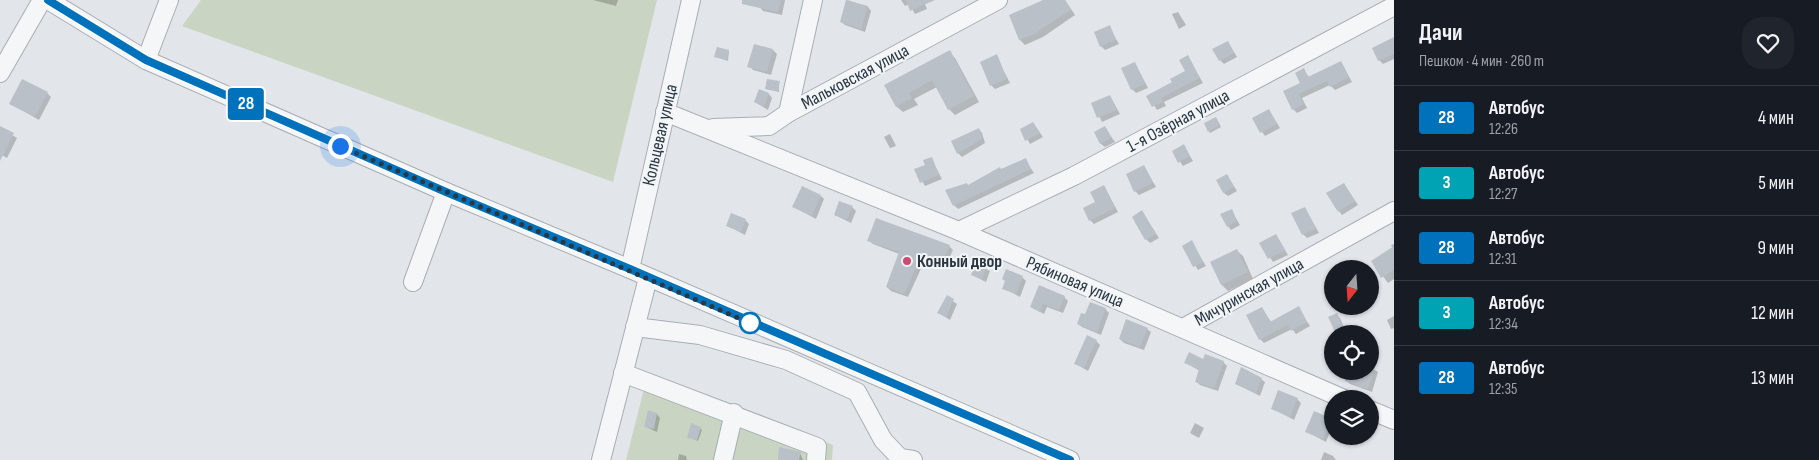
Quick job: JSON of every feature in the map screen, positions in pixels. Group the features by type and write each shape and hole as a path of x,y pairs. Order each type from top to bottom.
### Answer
{"street":[{"path":"0,73 42,0"},
{"path":"48,0 146,60 446,192 630,269 1070,460"},
{"path":"146,60 169,0"},
{"name":"Кольцевая улица","path":"630,269 691,0"},
{"path":"788,113 813,0"},
{"name":"Мальковская улица","path":"705,128 769,126 788,113 998,0"},
{"name":"1-я Озёрная улица","path":"959,231 1083,171 1394,6"},
{"name":"Рябиновая улица","path":"666,112 959,231 1324,390"},
{"path":"413,282 446,192"},
{"name":"Мичуринская улица","path":"1183,328 1394,211"},
{"path":"601,460 648,278"},
{"path":"635,327 710,338 786,360 857,392 883,440 904,459"},
{"path":"624,373 734,413 817,447 816,460"},
{"path":"723,460 734,413"},
{"path":"1379,414 1394,420"}],"green space":[{"path":"201,0 657,0 613,182 182,26"},
{"path":"647,377 833,445 832,460 626,460"}],"building":[{"path":"742,0 781,0 778,12 742,4"},
{"path":"846,0 868,6 861,29 840,22"},
{"path":"906,0 935,0 910,11"},
{"path":"1043,0 1065,0 1071,10 1039,32 1019,40 1009,15"},
{"path":"1110,25 1116,40 1100,47 1094,32"},
{"path":"1394,37 1394,54 1378,61 1372,48"},
{"path":"1228,41 1234,53 1219,61 1212,49"},
{"path":"754,44 773,49 767,72 747,67"},
{"path":"717,47 729,50 727,60 714,57"},
{"path":"950,50 974,96 948,110 932,80 909,93 912,98 896,107 884,85"},
{"path":"997,54 1007,79 990,86 980,62"},
{"path":"1188,55 1200,78 1161,98 1163,102 1152,107 1146,96 1172,82 1170,79 1185,71 1179,60"},
{"path":"1341,61 1349,77 1330,87 1327,81 1299,94 1304,104 1292,110 1283,91 1300,83 1295,73 1304,68 1308,77"},
{"path":"1135,62 1145,84 1131,90 1121,68"},
{"path":"22,79 48,92 35,117 9,104"},
{"path":"767,79 780,81 778,91 765,89"},
{"path":"759,89 769,93 764,107 754,102"},
{"path":"1110,95 1117,110 1097,118 1091,103"},
{"path":"1269,109 1277,124 1260,133 1252,118"},
{"path":"1216,117 1220,125 1208,132 1204,123"},
{"path":"1033,122 1040,133 1025,141 1020,129"},
{"path":"0,126 14,133 0,161"},
{"path":"1105,126 1112,138 1100,144 1094,132"},
{"path":"979,128 982,139 957,154 951,141"},
{"path":"1184,144 1190,156 1178,163 1172,151"},
{"path":"932,157 939,175 920,183 914,169 925,165 923,160"},
{"path":"1026,158 1031,169 953,206 945,190 967,183 968,185 1000,167 1001,169"},
{"path":"1144,165 1153,183 1134,192 1126,174"},
{"path":"1227,174 1234,187 1223,193 1216,180"},
{"path":"1344,183 1355,201 1338,212 1326,193"},
{"path":"1104,185 1115,208 1089,221 1083,208 1095,202 1090,192"},
{"path":"802,186 821,195 812,216 792,207"},
{"path":"839,201 853,206 847,220 834,215"},
{"path":"1305,207 1316,229 1302,235 1291,213"},
{"path":"1232,209 1237,221 1227,227 1220,214"},
{"path":"1142,210 1156,234 1145,240 1132,217"},
{"path":"731,213 746,219 741,232 726,226"},
{"name":"Конный двор","path":"876,218 950,245 942,264 921,257 904,294 886,287 899,252 867,241"},
{"path":"1276,234 1285,250 1268,259 1259,243"},
{"path":"1192,240 1203,262 1193,267 1182,246"},
{"path":"1394,246 1394,270 1381,278 1379,275 1379,260 1373,260"},
{"path":"1237,249 1248,272 1221,285 1210,262"},
{"path":"976,262 987,266 982,279 971,275"},
{"path":"1006,269 1023,276 1016,294 1002,289 1005,281 1002,279"},
{"path":"1039,285 1065,296 1059,310 1043,304 1040,312 1030,307"},
{"path":"947,295 954,299 946,317 937,313"},
{"path":"1090,302 1106,308 1097,332 1077,324 1081,313 1085,314"},
{"path":"1299,306 1307,322 1291,331 1288,325 1259,340 1246,315 1262,307 1270,322"},
{"path":"1338,315 1342,325 1332,325 1328,317"},
{"path":"1126,319 1148,328 1140,347 1119,339"},
{"path":"1087,335 1097,340 1084,368 1074,364"},
{"path":"1189,352 1203,359 1205,354 1224,361 1214,388 1195,382 1199,369 1184,363"},
{"path":"1241,367 1262,378 1256,393 1235,384"},
{"path":"1345,380 1371,380 1368,389"},
{"path":"1278,390 1298,398 1290,417 1271,409"},
{"path":"648,410 657,413 654,429 644,427"},
{"path":"1314,411 1324,415 1323,439 1305,432"},
{"path":"691,423 701,427 697,440 687,438"},
{"path":"779,447 801,452 799,460 778,460"}],"bus line":[{"name":"28","path":"48,0 146,60 446,192 630,269 1070,460"}],"place":[{"name":"Конный двор","path":"907,261"}],"route":[{"path":"340,146 630,269 750,323"}]}
